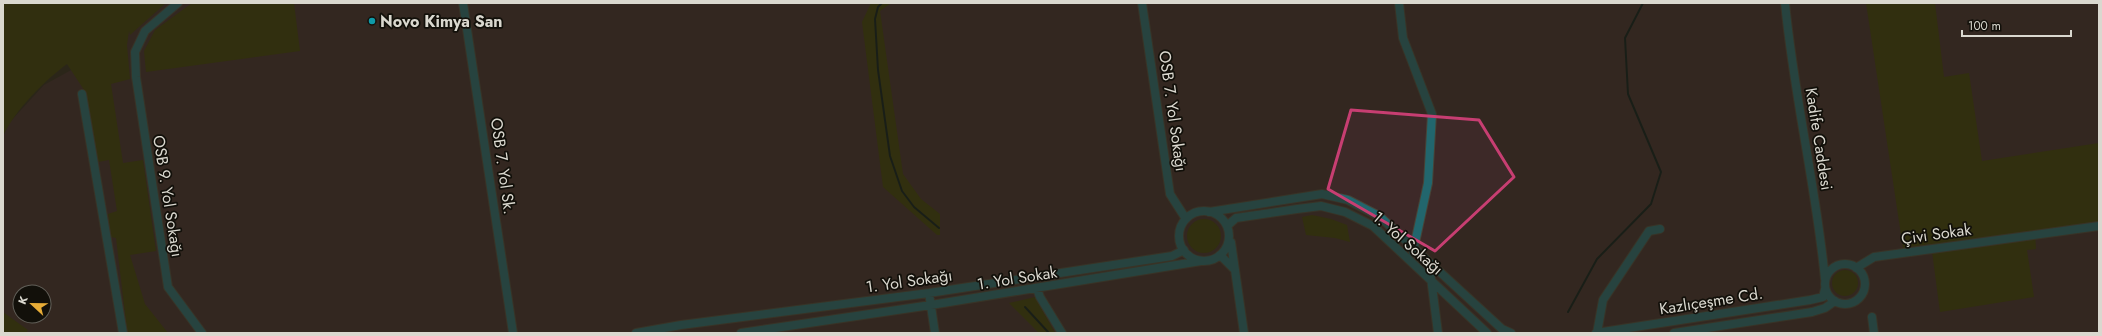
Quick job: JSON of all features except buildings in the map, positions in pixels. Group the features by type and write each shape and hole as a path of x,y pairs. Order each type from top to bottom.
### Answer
{"street":[{"name":"OSB 9. Yol Sokağı","path":"178,3 145,31 135,52 136,77 168,287 202,333"},
{"name":"OSB 7. Yol Sk.","path":"463,3 513,333"},
{"name":"OSB 7. Yol Sokağı","path":"1142,3 1170,194 1186,219"},
{"path":"1399,3 1403,38 1432,114 1428,183 1410,260"},
{"name":"Kadife Caddesi","path":"1786,3 1789,41 1822,243 1825,279"},
{"path":"82,94 123,333"},
{"path":"1229,241 1220,256 1208,261 1201,261 1194,259 1184,250 1180,242 1180,234 1186,219 1197,213 1322,194 1348,200 1379,216 1502,330 1511,333"},
{"name":"1. Yol Sokağı","path":"1227,226 1236,218 1249,215 1321,206 1345,212 1372,226 1410,260 1486,333"},
{"path":"1209,212 1217,214 1227,226 1229,241 1231,242 1244,333"},
{"name":"Çivi Sokak","path":"1856,268 1874,257 2099,226"},
{"path":"1596,333 1603,300 1649,231 1660,229"},
{"name":"1. Yol Sokağı","path":"636,333 681,325 929,293 1172,256 1184,250"},
{"path":"1220,256 1235,270"},
{"name":"1. Yol Sokak","path":"741,333 1037,289 1201,261"},
{"path":"1838,265 1851,265 1856,268 1864,278 1863,292 1854,301 1848,304 1835,302 1825,289 1825,279 1828,273 1838,265"},
{"path":"1433,266 1430,280 1438,333"},
{"path":"1037,289 1040,297 1062,333"},
{"name":"Kazlıçeşme Cd.","path":"1596,333 1810,300 1823,296 1825,289"},
{"path":"929,293 935,333"},
{"path":"1674,333 1812,312 1825,308 1835,302"},
{"path":"1872,317 1874,333"}],"highlighted area":[{"path":"1351,110 1479,120 1514,177 1435,251 1328,189"}],"shaded area":[{"path":"3,3 166,3 130,35 129,31 127,45 130,79 111,84 123,163 143,160 156,251 130,255 145,304 168,333 129,333 127,330 116,238 111,237 108,214 117,211 109,160 98,162 86,93 67,64 49,79 22,106 3,136"},
{"path":"153,3 2099,3 2099,333 3,333 3,136 10,122 44,85 104,52"},
{"path":"192,3 294,3 300,51 146,72 144,51 155,30"},
{"path":"871,3 891,3 880,11 903,174 921,199 940,214 940,235 937,235 883,187 862,22"},
{"path":"1866,3 1935,3 1944,77 1969,73 1982,161 2099,143 2099,221 2035,232 2036,249 2027,250 2034,297 1940,312 1931,244 1903,248"},
{"path":"1312,215 1331,219 1347,225 1350,242 1335,238 1306,235 1302,217"},
{"path":"1204,219 1216,224 1221,236 1216,248 1204,253 1192,248 1187,236 1192,224"},
{"path":"1845,270 1854,274 1858,283 1854,292 1845,296 1836,292 1832,283 1836,274"},
{"path":"1035,297 1055,333 1039,333 1009,303"},
{"path":"3,312 12,318 12,324 20,324 28,330 26,333 3,333"}],"waterway":[{"path":"882,3 878,7 875,19 878,70 890,156 902,191 914,207 939,228"},
{"path":"1568,312 1597,259 1651,204 1661,172 1628,94 1625,38 1643,3"},
{"path":"1025,307 1049,333"}],"place":[{"name":"Novo Kimya San","path":"372,21"}]}
